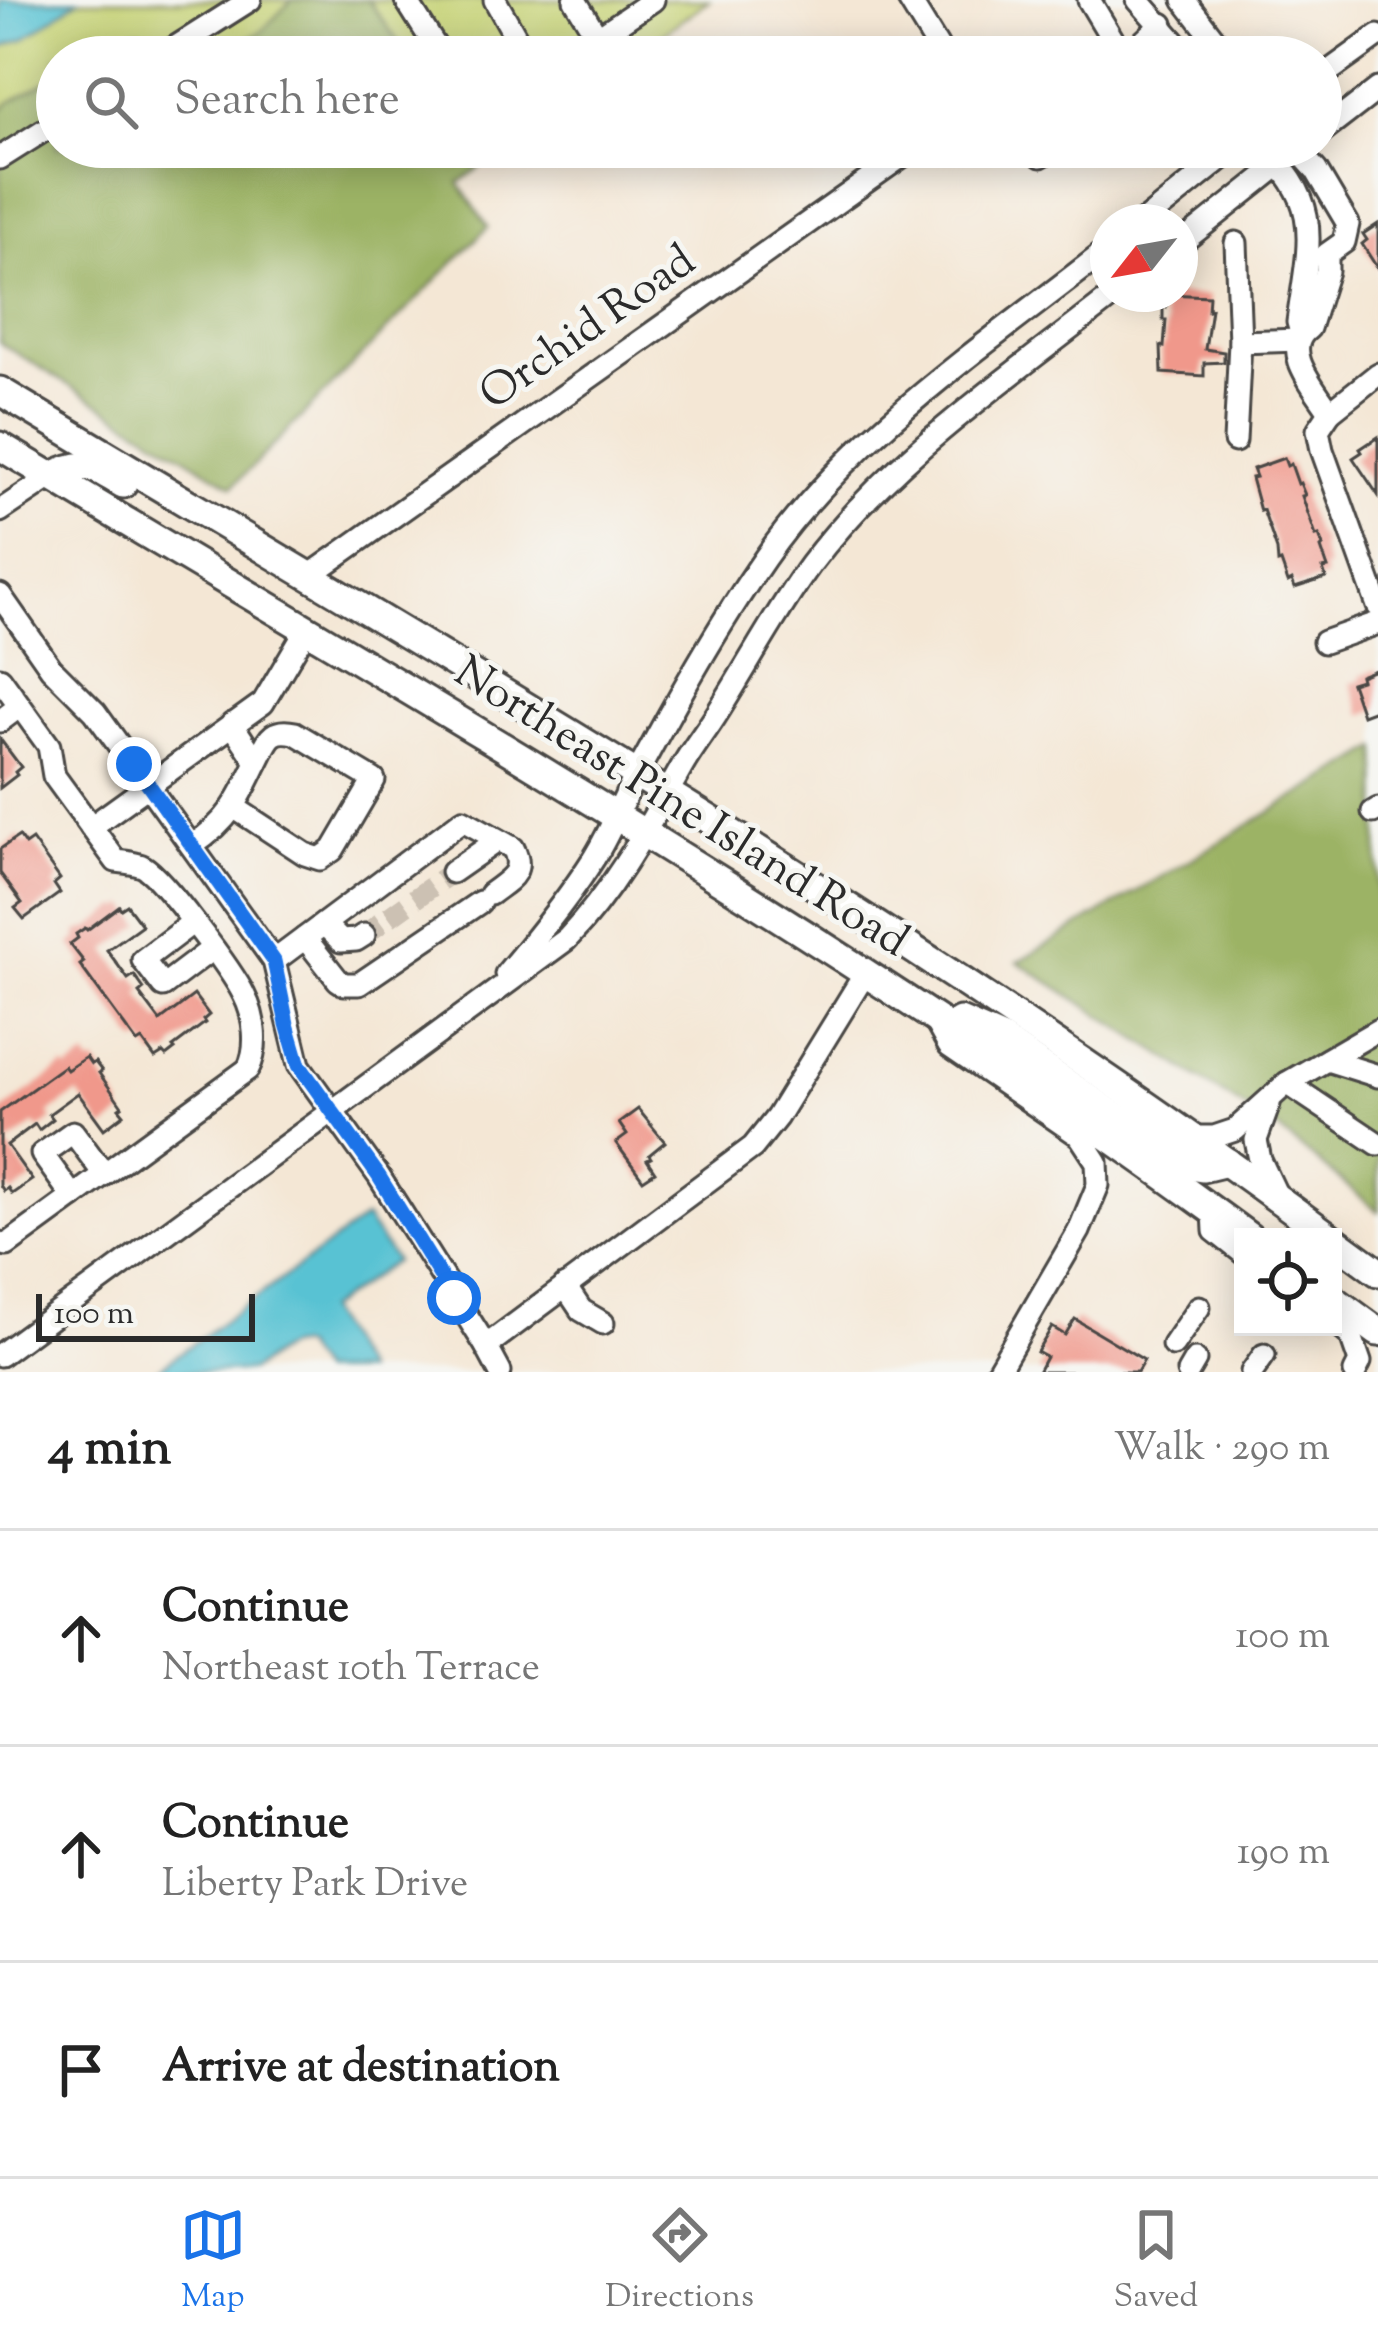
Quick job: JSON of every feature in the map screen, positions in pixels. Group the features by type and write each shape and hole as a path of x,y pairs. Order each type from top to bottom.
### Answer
{"main road":[{"name":"Northeast Pine Island Road","path":"0,391 918,949 1318,1228"},
{"name":"Northeast Pine Island Road","path":"0,446 866,971 1237,1228"},
{"name":"Northeast Pine Island Road","path":"51,477 85,465 100,470 351,619 400,632"},
{"path":"932,1017 974,1025 1001,1039 1189,1166 1228,1162"},
{"name":"Northeast Pine Island Road","path":"1342,1245 1378,1272"},
{"path":"1342,1309 1365,1334"}],"street":[{"path":"193,36 250,0"},
{"path":"406,0 429,36"},
{"path":"494,0 515,36"},
{"path":"575,0 597,36"},
{"path":"601,36 653,0"},
{"path":"909,0 931,36"},
{"path":"1089,0 1112,36"},
{"path":"1138,0 1172,36"},
{"path":"1156,36 1189,6"},
{"path":"1189,6 1206,36"},
{"path":"1342,62 1378,37"},
{"path":"1342,116 1378,88"},
{"path":"0,158 36,135"},
{"name":"Orchid Road","path":"309,576 885,168"},
{"path":"1165,204 1209,168"},
{"path":"1198,229 1274,168"},
{"path":"1297,168 1309,243 1317,254 1310,297 1298,322 1298,362 1330,412"},
{"path":"1314,168 1348,224 1344,242 1317,254"},
{"path":"1235,441 1240,342 1236,243"},
{"path":"482,1001 546,926 597,855 636,775 764,559 838,471 906,408 1090,264"},
{"path":"0,1355 567,939 598,904 809,567 869,494 1092,312"},
{"path":"1240,342 1299,337"},
{"path":"1378,374 1330,412 1318,430 1378,606"},
{"path":"0,511 51,477"},
{"path":"1,596 51,668 95,712 149,784 274,961 299,1065 378,1175 500,1372"},
{"path":"1324,642 1378,623"},
{"path":"91,827 263,703 306,630"},
{"path":"0,678 49,746 54,776 116,861 142,865 164,885 247,999 256,1043 248,1069 2,1246"},
{"path":"0,721 20,706"},
{"path":"232,724 257,762"},
{"path":"193,845 235,808 272,734 282,730 374,780 357,808 347,810 323,845 297,836 288,841 235,808"},
{"path":"274,961 463,820 513,848 519,863 515,874 485,898 359,984 338,980 305,938"},
{"path":"452,872 498,840"},
{"path":"192,923 143,960 163,986 212,950"},
{"path":"324,924 341,941 364,935"},
{"path":"487,1346 753,1147 866,971"},
{"path":"932,1017 949,1046 1080,1136 1097,1162 1098,1185 1079,1232 997,1372"},
{"path":"1194,1137 1235,1130 1279,1090 1378,1030"},
{"path":"1327,1060 1378,1076"},
{"path":"1228,1162 1279,1090"},
{"path":"1279,1090 1378,1144"},
{"path":"1278,1198 1256,1140 1279,1090"},
{"path":"73,1197 42,1154 73,1132 104,1174"},
{"path":"1214,1211 1215,1231 1234,1246"},
{"path":"565,1286 581,1310 603,1323"},
{"path":"1173,1345 1199,1307"},
{"path":"1355,1372 1365,1334"}],"green space":[{"path":"78,0 292,0 252,36 36,36 36,87 0,112 0,48 24,39"},
{"path":"292,0 368,0 394,36 252,36"},
{"path":"368,0 709,0 660,36 393,36"},
{"path":"36,87 36,168 479,168 459,183 488,227 233,486 0,343 0,112"},
{"path":"1378,748 1378,1211 1279,1130 1018,962"}],"water":[{"path":"0,0 78,0 24,39 0,48"},
{"path":"365,1218 395,1261 326,1310 364,1372 319,1372 302,1347 294,1346 251,1370 154,1372"}],"building":[{"path":"1378,224 1378,269 1362,244 1367,240 1363,234"},
{"path":"1198,295 1209,296 1205,349 1224,352 1224,362 1204,363 1204,376 1162,373 1163,312 1198,312"},
{"path":"1378,437 1378,495 1353,458"},
{"path":"1284,458 1305,495 1328,568 1323,569 1326,578 1295,588 1278,563 1251,478 1256,477 1253,469"},
{"path":"1378,669 1378,709 1362,715 1351,683"},
{"path":"0,739 21,767 0,788"},
{"path":"19,836 25,845 32,840 60,879 54,884 60,893 24,919 15,908 22,903 0,873 0,849"},
{"path":"127,905 142,925 107,950 128,979 134,975 144,989 139,993 160,1021 194,995 209,1015 166,1056 155,1058 142,1040 137,1043 70,944 78,938 76,934"},
{"path":"86,1057 102,1071 124,1114 104,1129 78,1093 49,1114 53,1119 39,1130 35,1124 7,1145 32,1180 12,1194 8,1188 4,1191 0,1185 0,1112 64,1066 67,1070"},
{"path":"638,1109 665,1142 649,1155 655,1172 643,1180 616,1143 627,1135 619,1123"},
{"path":"1075,1319 1144,1360 1137,1372 1038,1372 1046,1357 1037,1352 1052,1327 1065,1335"}],"tunnel":[{"path":"364,935 452,872"}],"route":[{"path":"134,764 274,961 299,1065 378,1175 454,1298"}]}
